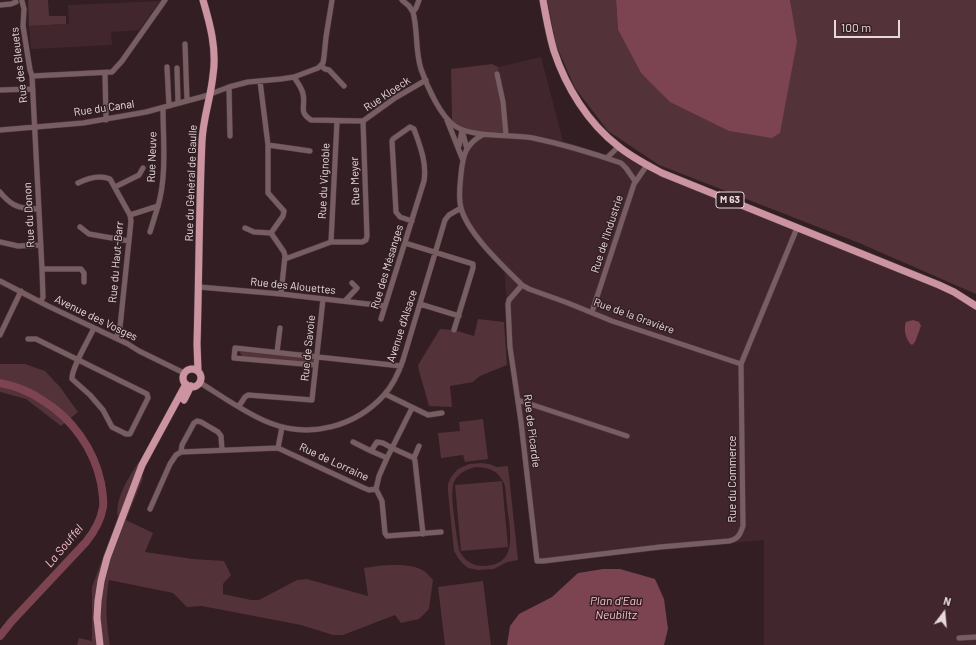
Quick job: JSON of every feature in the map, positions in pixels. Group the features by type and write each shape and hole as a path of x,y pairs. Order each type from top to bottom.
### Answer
{"main road":[{"name":"Rue du Général de Gaulle","path":"198,371 197,344 202,142 213,75 214,54 210,23 203,0"},
{"name":"M 63","path":"542,0 553,49 566,81 592,122 618,147 662,173 939,284 976,306"},
{"name":"Rue du Général de Gaulle","path":"187,371 197,344"},
{"path":"187,371 198,371 200,382 196,385 189,385 183,380 187,371"},
{"path":"100,645 97,611 101,581 116,534 136,482 189,385"}],"street":[{"path":"32,76 112,72 122,61 165,0"},
{"path":"332,0 324,57 321,66 324,69 329,70 344,86"},
{"path":"402,0 413,12 420,64 435,101 447,119 462,158 460,192 461,208"},
{"path":"413,12 419,0"},
{"path":"0,5 11,4 15,1 22,1"},
{"name":"Rue des Bleuets","path":"22,1 24,9 23,26 32,76 35,126"},
{"path":"185,44 187,101"},
{"name":"Rue du Canal","path":"0,130 106,120 166,107 248,82 281,80 321,66"},
{"name":"Rue Neuve","path":"150,232 160,199 164,166 167,67"},
{"path":"177,68 178,103"},
{"path":"105,73 106,120"},
{"path":"497,74 503,102 506,135"},
{"name":"Rue Kloeck","path":"294,76 304,96 303,112 305,116 310,120 337,121 363,121 395,98 426,80"},
{"path":"260,81 268,145 268,193 284,211 283,216 271,233"},
{"path":"229,87 230,136"},
{"path":"2,90 33,89"},
{"path":"447,119 462,130 484,134 532,138 607,158 621,163 635,181"},
{"name":"Rue du Vignoble","path":"331,242 337,121"},
{"name":"Rue Meyer","path":"331,242 362,242 366,240 363,121"},
{"name":"Rue du Donon","path":"35,126 43,297 41,301"},
{"name":"Rue des Mésanges","path":"382,319 412,221 424,181 425,168 422,153 414,129 410,127 392,141 396,212 400,217 412,221"},
{"path":"458,146 462,130"},
{"path":"462,130 467,149"},
{"path":"462,158 475,139 484,134"},
{"path":"268,145 310,151"},
{"path":"607,158 618,147"},
{"name":"Rue de l'Industrie","path":"592,312 635,181 647,165"},
{"path":"115,188 139,175 142,168"},
{"name":"Rue du Haut-Barr","path":"78,183 90,177 106,177 110,179 130,214 131,221 120,327 116,338"},
{"path":"0,192 15,206 26,209 39,209"},
{"path":"130,214 158,206"},
{"name":"Avenue d'Alsace","path":"200,382 260,419 282,427 318,430 337,425 366,411 385,394 397,375 446,219 451,213 461,208"},
{"name":"Rue de la Gravière","path":"461,208 469,228 504,267 522,285 529,289 592,312 612,321 741,364"},
{"path":"80,227 89,234 129,241"},
{"path":"245,228 254,232 271,233"},
{"name":"Rue du Commerce","path":"537,561 729,541 736,539 741,534 743,526 741,364 797,228"},
{"path":"271,233 284,252 285,259 281,294"},
{"path":"0,242 18,246 41,245"},
{"path":"285,259 331,242"},
{"path":"405,243 472,264 473,268 454,330"},
{"path":"42,269 81,269 84,273 84,282"},
{"name":"Avenue des Vosges","path":"0,281 116,338 139,351 187,371"},
{"path":"345,301 356,288 352,283"},
{"name":"Rue de Picardie","path":"522,285 509,300 508,304 510,347 518,400 537,561"},
{"name":"Rue des Alouettes","path":"199,287 281,294 386,306"},
{"path":"0,335 21,291"},
{"name":"Rue de Savoie","path":"239,406 248,395 312,400 323,299"},
{"path":"420,304 459,316"},
{"path":"28,338 36,338 79,360 147,394 148,398 130,434 126,434 112,427 103,410 90,395 72,379 72,374 79,360 94,328"},
{"path":"277,352 280,328"},
{"path":"315,365 234,358 235,348 401,366"},
{"path":"385,394 428,416 442,413"},
{"path":"518,400 627,436"},
{"path":"376,489 379,476 387,458 412,408"},
{"path":"150,509 170,464 176,455 181,452 182,445 194,423 198,421 201,422 218,432 221,436 222,450"},
{"path":"278,448 282,427"},
{"path":"353,442 387,458"},
{"path":"371,451 378,442 414,458"},
{"path":"419,446 414,458 416,464 423,534"},
{"name":"Rue de Lorraine","path":"181,452 278,448 364,488 369,490 376,489 382,501 386,535 391,537 441,532"},
{"path":"959,638 976,637"}],"shaded area":[{"path":"28,0 48,0 49,16 66,16 66,24 29,26"},
{"path":"547,0 616,0 618,30 641,73 791,5 790,0 976,0 976,294 859,243 659,165 608,131 575,88 556,45"},
{"path":"160,1 139,30 111,32 112,45 31,49 29,26 69,24 68,5"},
{"path":"541,57 563,141 604,154 616,147 631,157 939,286 976,308 976,645 764,645 764,540 537,561 510,347 504,267 469,228 461,208 462,158 483,133 504,132 498,67"},
{"path":"492,64 498,67 504,132 477,131 465,128 452,122 451,69"},
{"path":"478,319 504,322 507,365 480,376 473,382 450,386 452,407 429,406 418,365 440,329 454,330 474,336"},
{"path":"242,350 314,358 314,363 242,356 240,353"},
{"path":"0,364 25,364 45,371 60,387 78,412 61,426 26,399 0,392"},
{"path":"483,419 488,459 465,462 463,455 441,458 438,433 460,431 459,422"},
{"path":"138,463 143,478 126,520 153,533 145,552 193,559 224,561 231,575 223,584 223,594 251,600 259,600 297,580 307,579 368,596 364,568 386,565 403,565 418,568 425,572 433,580 429,609 419,619 401,623 395,615 343,635 333,635 301,625 202,606 187,607 173,593 109,580 106,612 110,645 77,645 79,638 92,641 92,587 118,517 117,510 120,496"},
{"path":"481,463 497,467 508,466 518,560 507,562 494,569 478,570 468,568 458,558 454,551 448,484 451,477 458,469 469,464","holes":["476,467 494,471 503,481 505,486 510,544 505,557 493,565 475,565 463,557 459,550 452,496 454,482 463,472"]},
{"path":"502,481 508,547 461,551 455,485"},
{"path":"483,581 491,645 445,645 438,587"}],"water":[{"path":"616,0 790,0 797,42 780,133 772,138 729,131 670,102 641,73 618,30"},
{"path":"913,320 919,322 921,326 915,342 912,345 907,338 905,328 906,322"},
{"name":"Plan d'Eau Neubiltz","path":"603,569 620,569 655,579 664,599 668,629 664,645 507,645 510,626 519,614 552,597 578,573"}],"waterway":[{"name":"La Souffel","path":"0,383 22,389 32,394 53,407 72,425 87,447 98,470 103,501 101,517 97,526 86,542 11,622 0,636"}]}
